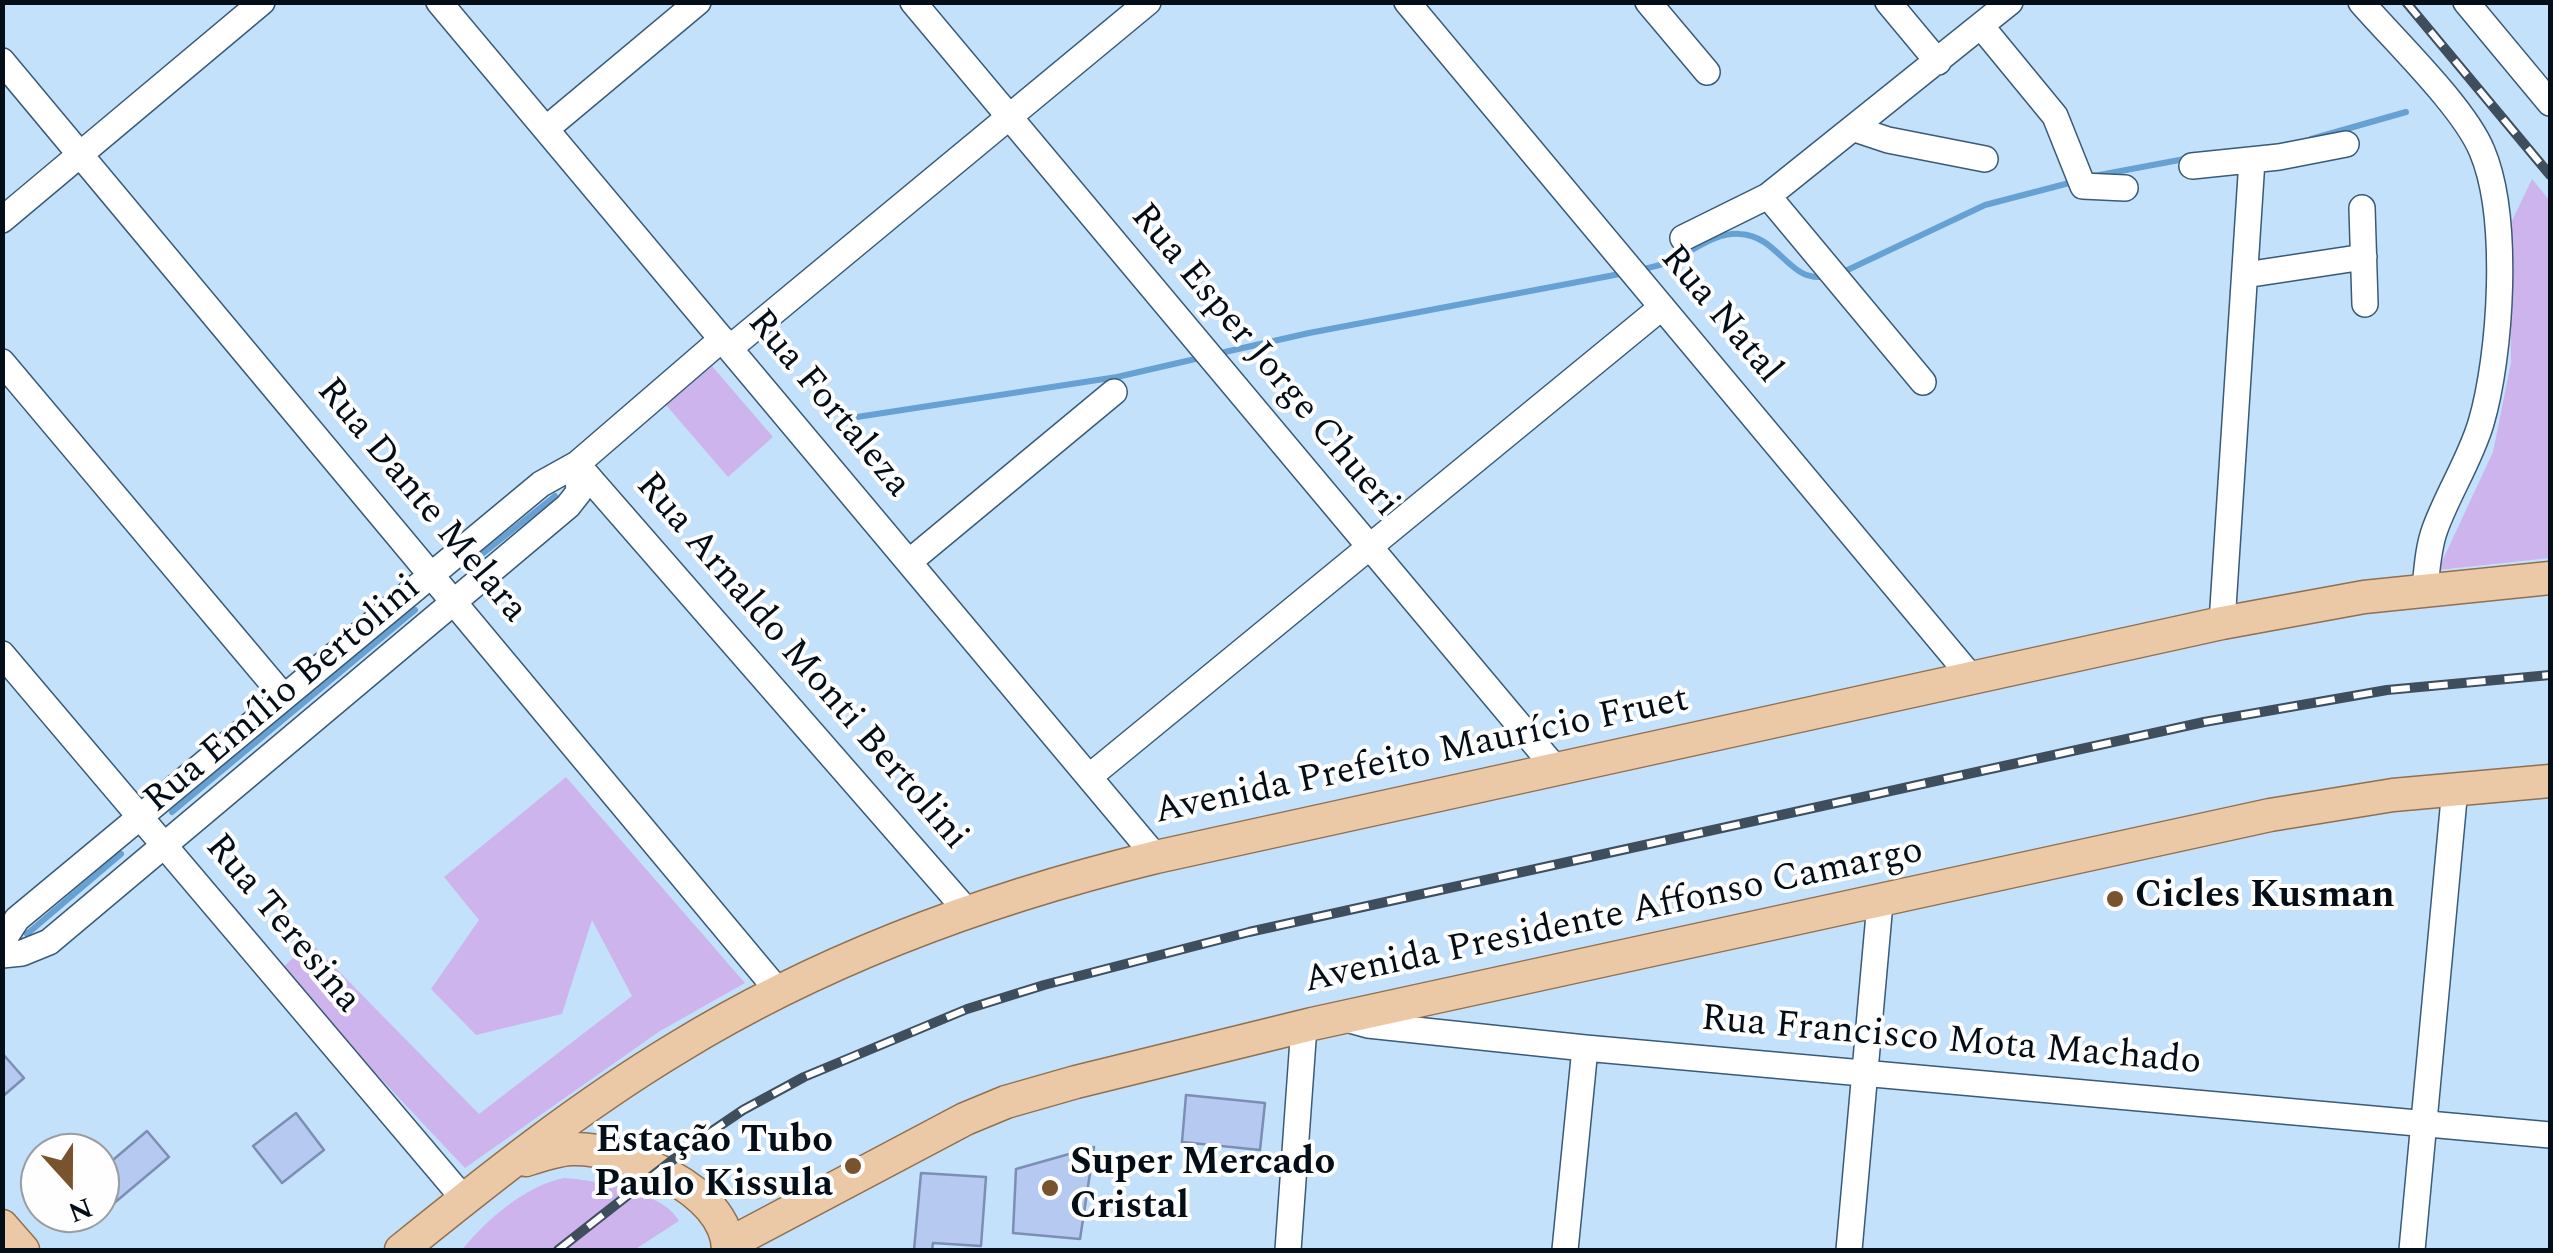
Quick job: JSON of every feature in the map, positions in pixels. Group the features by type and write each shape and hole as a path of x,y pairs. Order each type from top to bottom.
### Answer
{"main road":[{"name":"Avenida Prefeito Maurício Fruet","path":"401,1250 499,1172 637,1072 779,992 866,950 1056,882 2222,623 2425,589 2550,578"},
{"name":"Avenida Presidente Affonso Camargo","path":"729,1247 984,1110 1094,1077 1304,1026 2270,815 2392,795 2550,781"},
{"path":"499,1172 550,1152 572,1149 630,1160 660,1170 704,1200 716,1215 729,1247"},
{"path":"438,1250 464,1199"},
{"path":"2,1226 22,1250"}],"street":[{"path":"2,220 262,2"},
{"name":"Rua Fortaleza","path":"440,2 1156,857"},
{"path":"546,129 698,2"},
{"name":"Rua Esper Jorge Chueri","path":"912,2 1556,770"},
{"name":"Rua Emílio Bertolini","path":"2,942 17,918 546,479 576,464 1148,2"},
{"name":"Rua Natal","path":"1407,2 1972,678"},
{"path":"1648,2 1707,72"},
{"path":"1888,2 1938,62"},
{"path":"1684,238 1768,196 2010,2"},
{"path":"2361,2 2472,132 2487,166 2496,219 2497,324 2488,389 2470,455 2435,528 2425,589"},
{"path":"2466,2 2550,103"},
{"path":"1981,26 2055,116 2079,176 2125,188"},
{"name":"Rua Dante Melara","path":"2,61 779,992"},
{"path":"1855,129 1888,140 1985,158"},
{"path":"2192,166 2346,144"},
{"path":"2222,623 2252,160"},
{"path":"1768,196 1922,382"},
{"path":"2362,208 2366,304"},
{"path":"2245,275 2364,256"},
{"path":"1089,777 1369,547 1654,298"},
{"path":"2,362 284,697"},
{"path":"909,562 1114,392"},
{"name":"Rua Emílio Bertolini","path":"2,955 22,953 49,942 568,506 578,492 576,464"},
{"name":"Rua Arnaldo Monti Bertolini","path":"576,464 967,912"},
{"name":"Rua Teresina","path":"2,654 464,1199"},
{"path":"2412,1250 2456,788"},
{"path":"1849,1250 1880,902"},
{"name":"Rua Francisco Mota Machado","path":"1346,1018 1368,1024 1585,1048 2550,1134"},
{"path":"1288,1250 1304,1026"},
{"path":"1565,1250 1585,1048"}],"shaded area":[{"path":"2532,179 2550,201 2550,558 2438,570 2493,452 2511,362 2509,227"},
{"path":"712,366 773,437 728,477 666,405"},
{"path":"566,777 745,983 660,1031 465,1168 279,971 310,942 479,1114 632,996 592,920 562,1014 476,1035 431,989 479,920 444,877"},
{"path":"564,1178 593,1181 644,1195 659,1202 679,1221 634,1250 462,1250 507,1206 535,1188"}],"building":[{"path":"2,1053 24,1078 2,1097"},
{"path":"1186,1095 1265,1103 1260,1150 1182,1142"},
{"path":"296,1113 324,1150 282,1183 253,1146"},
{"path":"147,1131 169,1157 120,1198 120,1154"},
{"path":"1094,1147 1080,1239 1013,1233 1016,1169"},
{"path":"921,1173 986,1177 981,1246 933,1243 932,1250 914,1250"}],"waterway":[{"path":"2311,139 2406,112"},
{"path":"2094,176 2190,158"},
{"path":"1839,274 1985,205 2073,182"},
{"path":"1638,270 1668,262 1721,236 1740,234 1765,243 1803,274 1827,276"},
{"path":"1216,354 1625,273"},
{"path":"844,419 1117,377 1204,357"},
{"path":"466,567 555,496"},
{"path":"172,812 415,610"},
{"path":"27,934 121,854"}],"railway":[{"path":"2406,2 2550,175"},
{"path":"558,1250 693,1144 743,1110 804,1077 967,1009 1044,985 1249,932 2204,722 2387,690 2550,675"}],"place":[{"name":"Cicles Kusman","path":"2115,899"},
{"name":"Estação Tubo Paulo Kissula","path":"853,1166"},
{"name":"Super Mercado Cristal","path":"1050,1188"}]}
